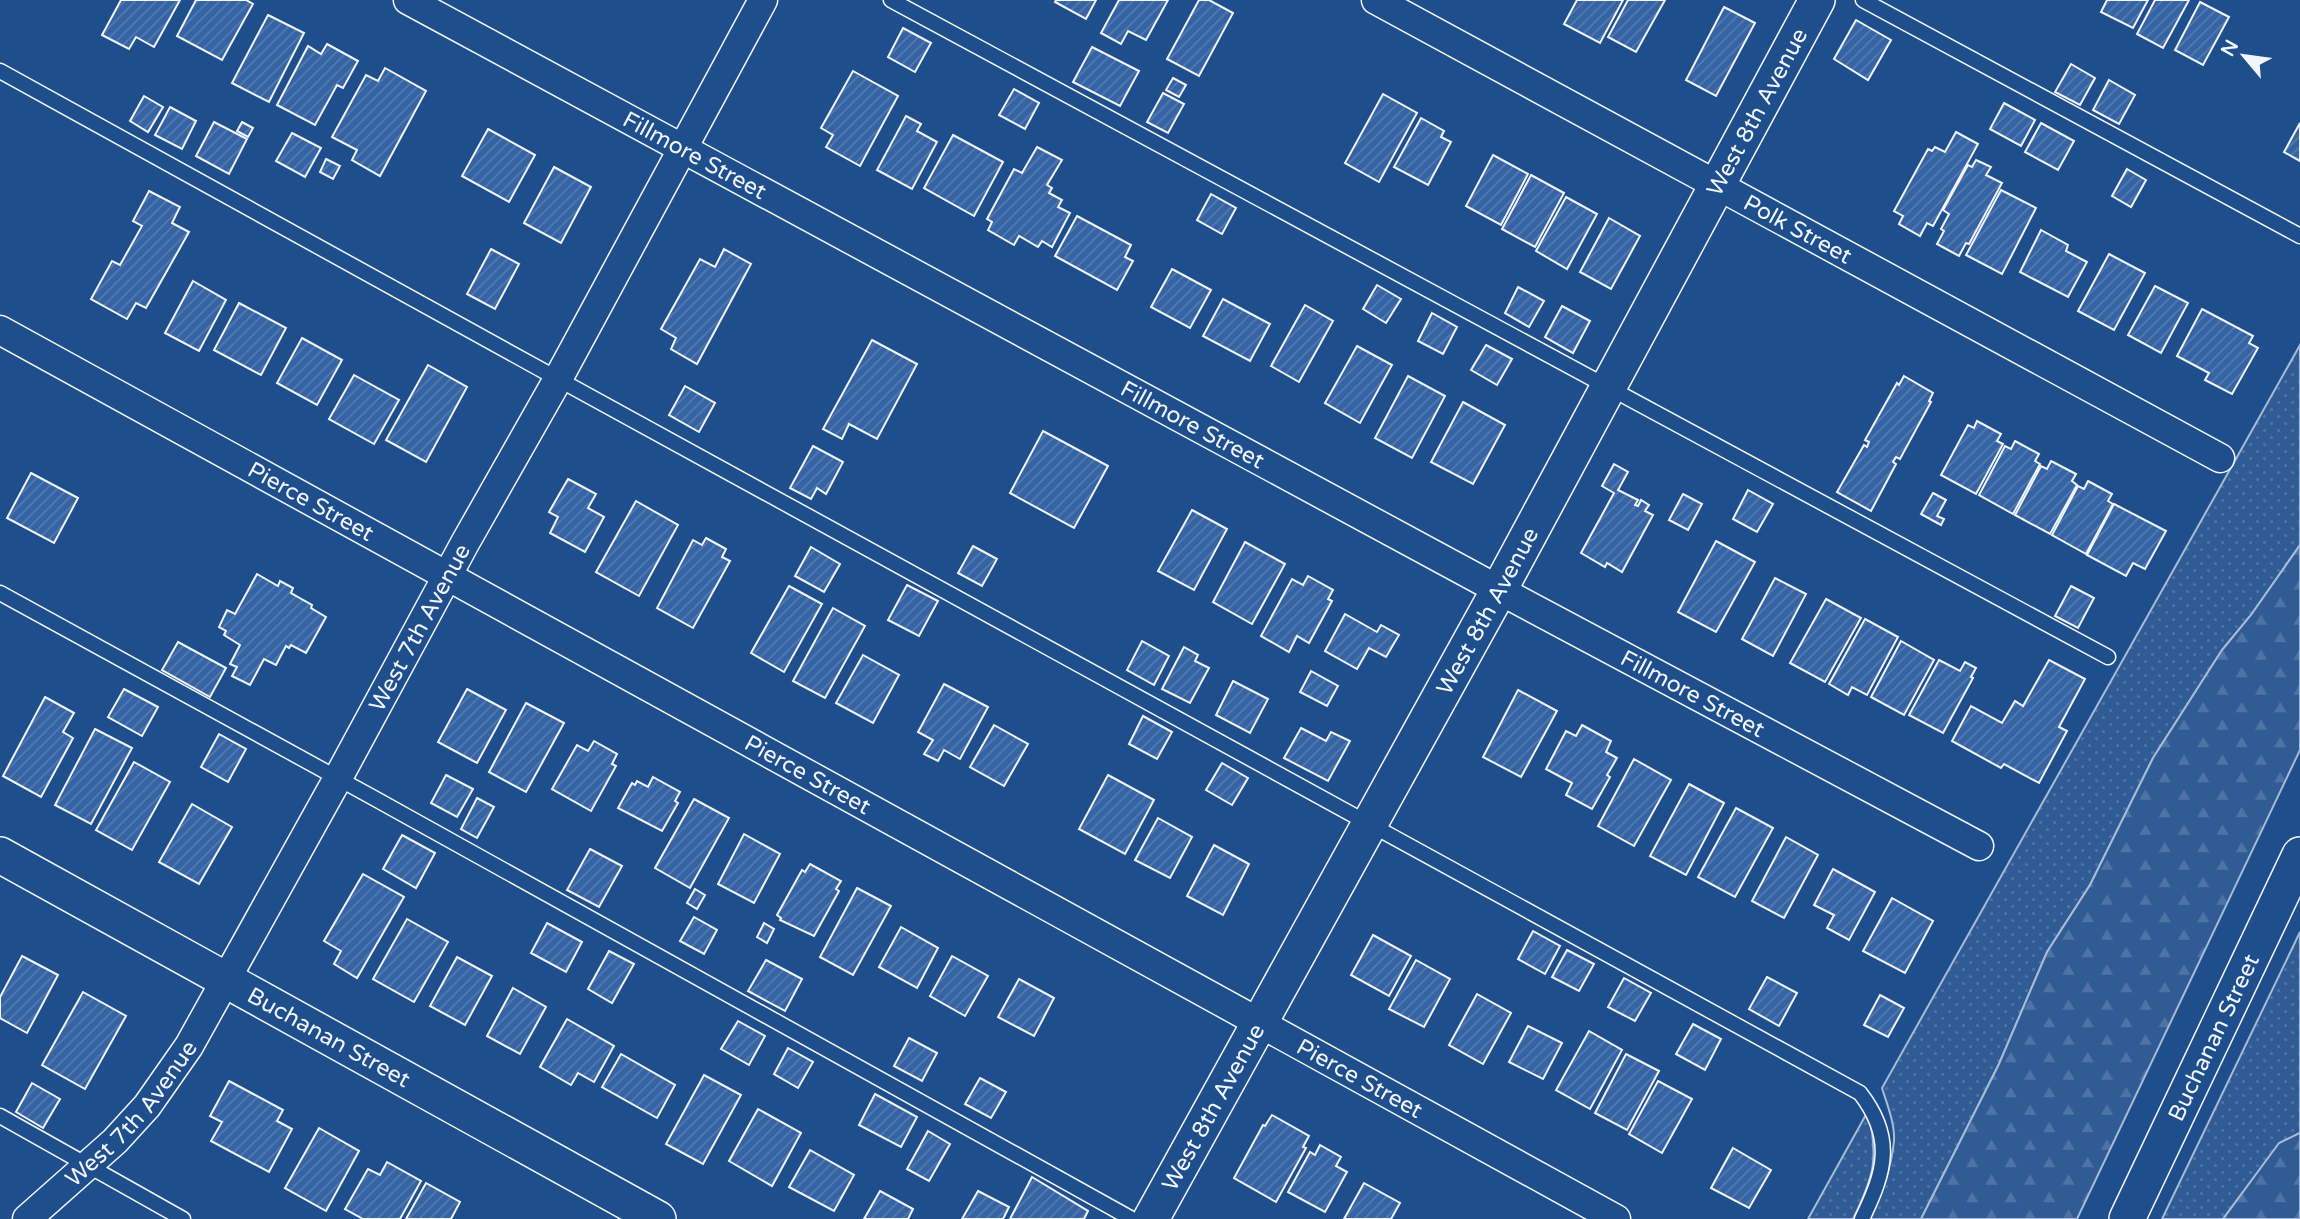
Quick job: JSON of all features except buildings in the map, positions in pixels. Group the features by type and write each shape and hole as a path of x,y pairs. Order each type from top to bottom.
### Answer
{"street":[{"name":"Fillmore Street","path":"408,0 1499,590 1979,846"},
{"name":"West 7th Avenue","path":"27,1219 90,1166 147,1106 169,1077 227,979 338,778 763,0"},
{"name":"Polk Street","path":"1376,0 2220,458"},
{"name":"West 8th Avenue","path":"1151,1219 1499,590 1817,0"},
{"name":"Pierce Street","path":"0,330 1616,1219"},
{"name":"Buchanan Street","path":"0,855 658,1219"},
{"name":"Buchanan Street","path":"2126,1219 2300,855"}],"lane":[{"path":"891,0 2108,657"},
{"path":"1863,0 2300,236"},
{"path":"0,71 1860,1093 1875,1111 1882,1129 1884,1149 1873,1197 1861,1219"},
{"path":"0,593 1132,1219"},
{"path":"0,1116 183,1219"}],"green space":[{"path":"2300,345 2300,545 2251,615 2222,650 2153,758 2090,885 2047,952 1999,1064 1921,1219 1869,1219 1885,1182 1894,1141 1892,1121 1882,1088"},
{"path":"2300,545 2300,750 2077,1219 1921,1219 1999,1064 2047,952 2090,885 2153,758 2222,650 2251,615"},
{"path":"2300,932 2300,1133 2279,1144 2223,1219 2162,1219"},
{"path":"1868,1111 1874,1155 1870,1179 1853,1219 1808,1219"},
{"path":"2300,1133 2300,1219 2223,1219 2279,1143"}]}
